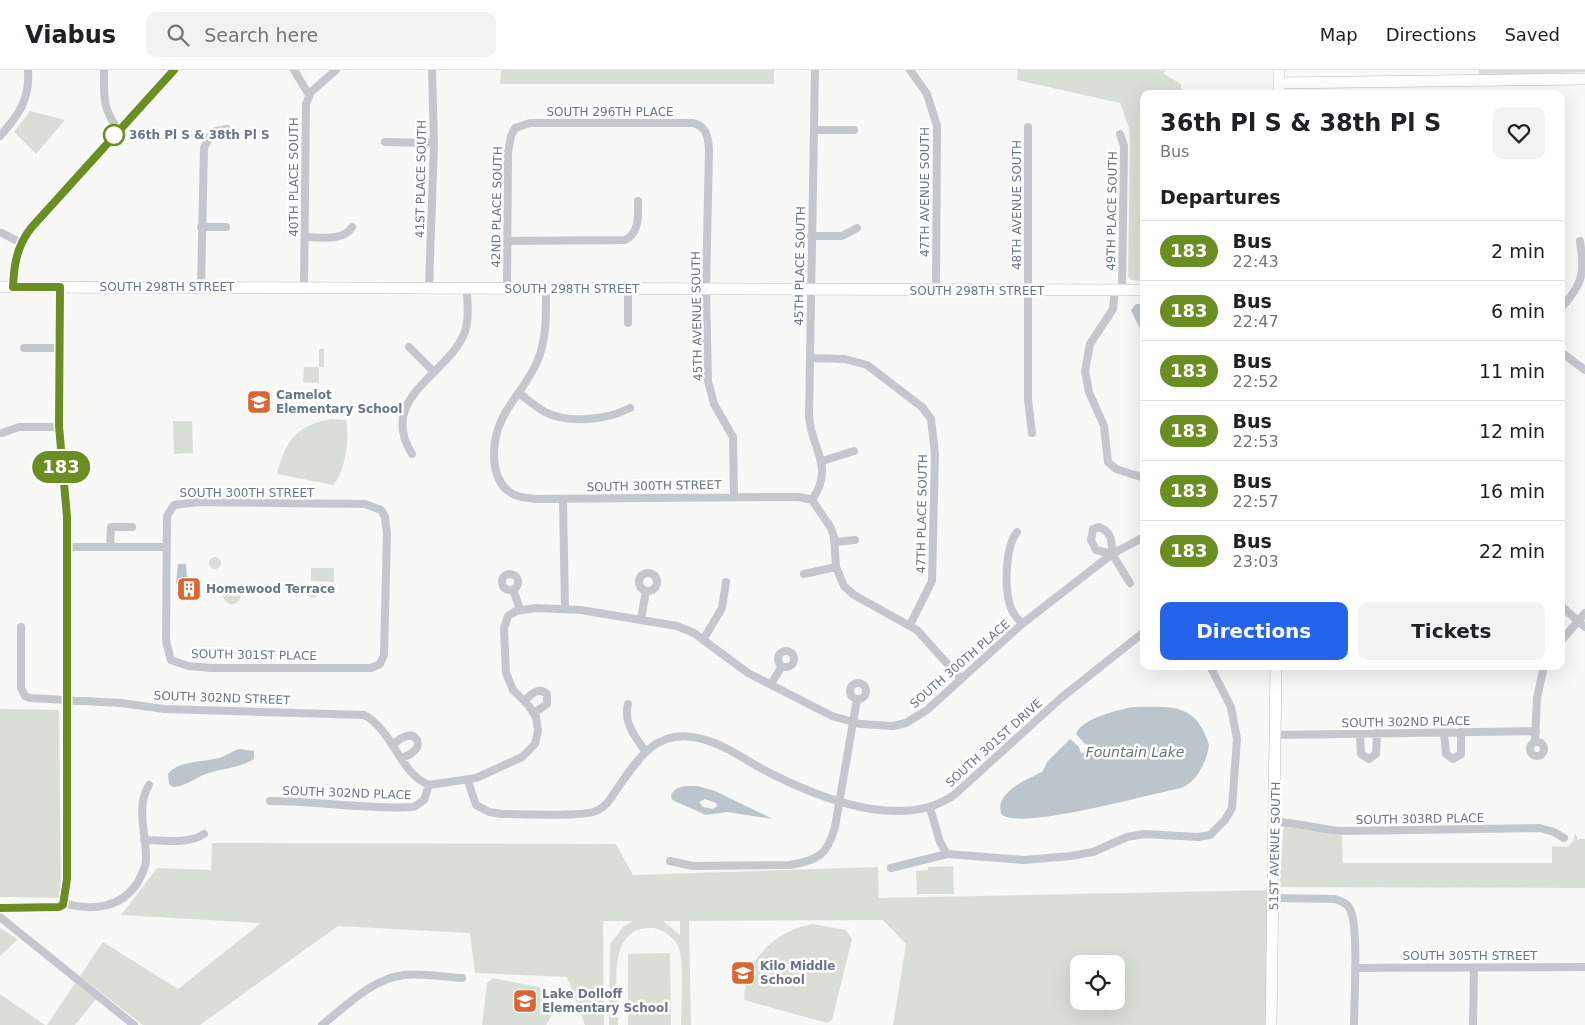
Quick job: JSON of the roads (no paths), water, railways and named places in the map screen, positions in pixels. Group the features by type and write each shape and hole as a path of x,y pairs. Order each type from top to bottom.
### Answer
{"street":[{"path":"0,136 24,106 28,94 28,70"},
{"path":"104,70 105,106 110,119 119,130"},
{"path":"13,287 14,264 20,243 31,228 174,70"},
{"path":"294,70 309,95 336,70"},
{"name":"41ST PLACE SOUTH","path":"429,288 434,143 432,70"},
{"name":"45TH PLACE SOUTH","path":"812,500 821,483 822,461 810,422 810,290 815,70"},
{"name":"47TH AVENUE SOUTH","path":"910,70 927,94 937,126 936,291"},
{"path":"1280,70 1280,88 1585,79"},
{"name":"40TH PLACE SOUTH","path":"304,288 305,113 309,95"},
{"name":"SOUTH 296TH PLACE","path":"515,128 530,123 693,123 704,129"},
{"name":"48TH AVENUE SOUTH","path":"1028,127 1028,400 1032,432"},
{"name":"42ND PLACE SOUTH","path":"507,289 508,152 511,136 515,128"},
{"path":"201,288 201,227 205,143 212,132 227,129"},
{"name":"45TH AVENUE SOUTH","path":"704,129 708,139 709,158 706,290 708,381 714,404 733,436 734,497"},
{"path":"814,130 854,130"},
{"name":"49TH PLACE SOUTH","path":"1120,134 1124,146 1118,290 1113,308 1088,351 1085,377 1104,426 1107,461 1116,469 1140,477"},
{"path":"385,142 434,143"},
{"path":"508,240 625,240 633,234 637,225 638,200"},
{"path":"201,227 226,227"},
{"path":"304,237 338,237 349,233 352,227"},
{"path":"811,236 842,236 857,228"},
{"path":"2,233 20,243"},
{"path":"1565,303 1580,282 1584,261 1580,241"},
{"name":"SOUTH 298TH STREET","path":"0,287 936,291 1140,290"},
{"path":"0,908 54,908 61,906 67,879 67,547 66,503 61,466 59,426 60,287"},
{"path":"412,454 404,433 406,412 414,392 464,334 467,320 467,289"},
{"path":"546,289 546,327 541,351 530,377 519,393 544,412 565,418 602,417 630,408"},
{"path":"628,289 628,323"},
{"path":"409,347 434,371"},
{"path":"24,348 60,348"},
{"path":"1565,355 1585,370"},
{"name":"47TH PLACE SOUTH","path":"810,358 846,359 862,362 917,402 927,413 932,425 935,454 933,576 930,589 910,625"},
{"name":"SOUTH 300TH STREET","path":"519,393 502,420 495,443 495,463 501,483 511,493 525,498 563,499 794,497 812,500"},
{"path":"1,434 19,427 59,426"},
{"path":"822,461 854,451"},
{"path":"563,499 565,609"},
{"path":"812,500 831,528 835,542 836,567 841,582 848,591 910,625 925,637 961,679"},
{"name":"SOUTH 300TH STREET","path":"166,547 170,509 176,504 341,504 378,507 384,514 387,534 384,657 378,666 364,668"},
{"path":"110,547 111,527 132,527"},
{"path":"1017,532 1008,550 1008,595 1012,611 1022,624"},
{"name":"SOUTH 300TH PLACE","path":"520,609 565,609 641,619 677,626 703,640 735,664 832,716 853,722 886,726 906,723 926,710 1022,624 1112,554 1140,539"},
{"path":"835,542 855,540"},
{"path":"67,547 166,547"},
{"name":"SOUTH 301ST PLACE","path":"166,547 166,635 170,658 176,664 188,666 364,668"},
{"path":"1112,554 1130,584"},
{"path":"804,574 836,567"},
{"path":"703,640 722,608 726,582"},
{"path":"513,590 520,609 512,613 506,621 504,656 509,684 534,713 538,735 529,752 519,759 468,781 476,804 489,812 502,814 593,813 605,805 645,752 628,724 626,714 628,704"},
{"path":"641,619 646,591"},
{"path":"1565,610 1585,627"},
{"path":"1565,636 1585,613"},
{"name":"SOUTH 302ND STREET","path":"21,627 20,682 22,693 30,698 121,703 164,709 358,714 370,718 385,734 415,776 429,785"},
{"name":"SOUTH 301ST DRIVE","path":"645,752 655,744 670,738 698,737 716,744 796,786 840,801 900,812 930,808 954,795 1061,698 1140,635"},
{"path":"771,684 782,666"},
{"path":"891,868 947,854 1024,860 1060,858 1093,852 1131,836 1149,833 1204,837 1218,829 1231,811 1235,792 1236,725 1229,700 1212,670"},
{"name":"51ST AVENUE SOUTH","path":"1271,1025 1276,670"},
{"path":"1535,742 1537,698 1543,670"},
{"path":"524,701 538,691 543,690 547,694 547,704 534,713"},
{"path":"670,861 693,866 790,865 814,860 821,855 831,840 840,801 856,699"},
{"name":"SOUTH 302ND PLACE","path":"1276,735 1536,731"},
{"path":"1444,733 1446,754 1453,759 1461,754 1461,732"},
{"path":"1360,734 1361,754 1369,759 1376,754 1377,733"},
{"path":"392,744 408,735 416,738 418,744 416,750 402,758"},
{"name":"SOUTH 302ND PLACE","path":"270,802 292,801 327,806 414,807 424,800 429,785 468,781"},
{"path":"63,903 77,907 96,907 120,900 136,885 146,862 143,796 149,786"},
{"path":"930,808 940,842 947,854"},
{"name":"SOUTH 303RD PLACE","path":"1275,822 1298,823 1324,830 1344,831 1540,828 1564,838"},
{"path":"144,840 189,840 204,834"},
{"path":"1274,898 1334,900 1347,905 1351,911 1354,927 1354,1025"},
{"path":"0,916 134,1025"},
{"name":"SOUTH 305TH STREET","path":"1354,968 1585,967"},
{"path":"1473,1025 1474,968"},
{"path":"322,1025 364,992 391,978 418,975 462,978"}],"water":[{"path":"1136,304 1140,304 1140,329 1131,310"},
{"path":"178,564 186,564 189,579 186,583 179,585 176,583"},
{"name":"Fountain Lake","path":"1133,707 1159,707 1180,710 1189,714 1197,721 1204,731 1209,745 1206,758 1192,781 1181,788 1060,815 1014,818 1002,815 1000,807 1002,800 1007,794 1013,788 1042,772 1048,761 1070,739 1079,747 1081,753 1088,752 1089,746 1076,734 1085,723 1119,710"},
{"path":"240,749 254,751 254,759 238,766 205,774 178,787 173,787 169,784 168,774 179,766 215,759"},
{"path":"697,786 715,791 773,819 727,812 706,815 672,800 671,795 676,789","holes":["705,799 716,803 717,806 713,809 703,807 699,802"]}],"place":[{"name":"36th Pl S & 38th Pl S","path":"114,135"},
{"name":"Camelot Elementary School","path":"259,402"},
{"name":"Homewood Terrace","path":"189,589"},
{"name":"Kilo Middle School","path":"743,973"},
{"name":"Lake Dolloff Elementary School","path":"525,1001"}]}
